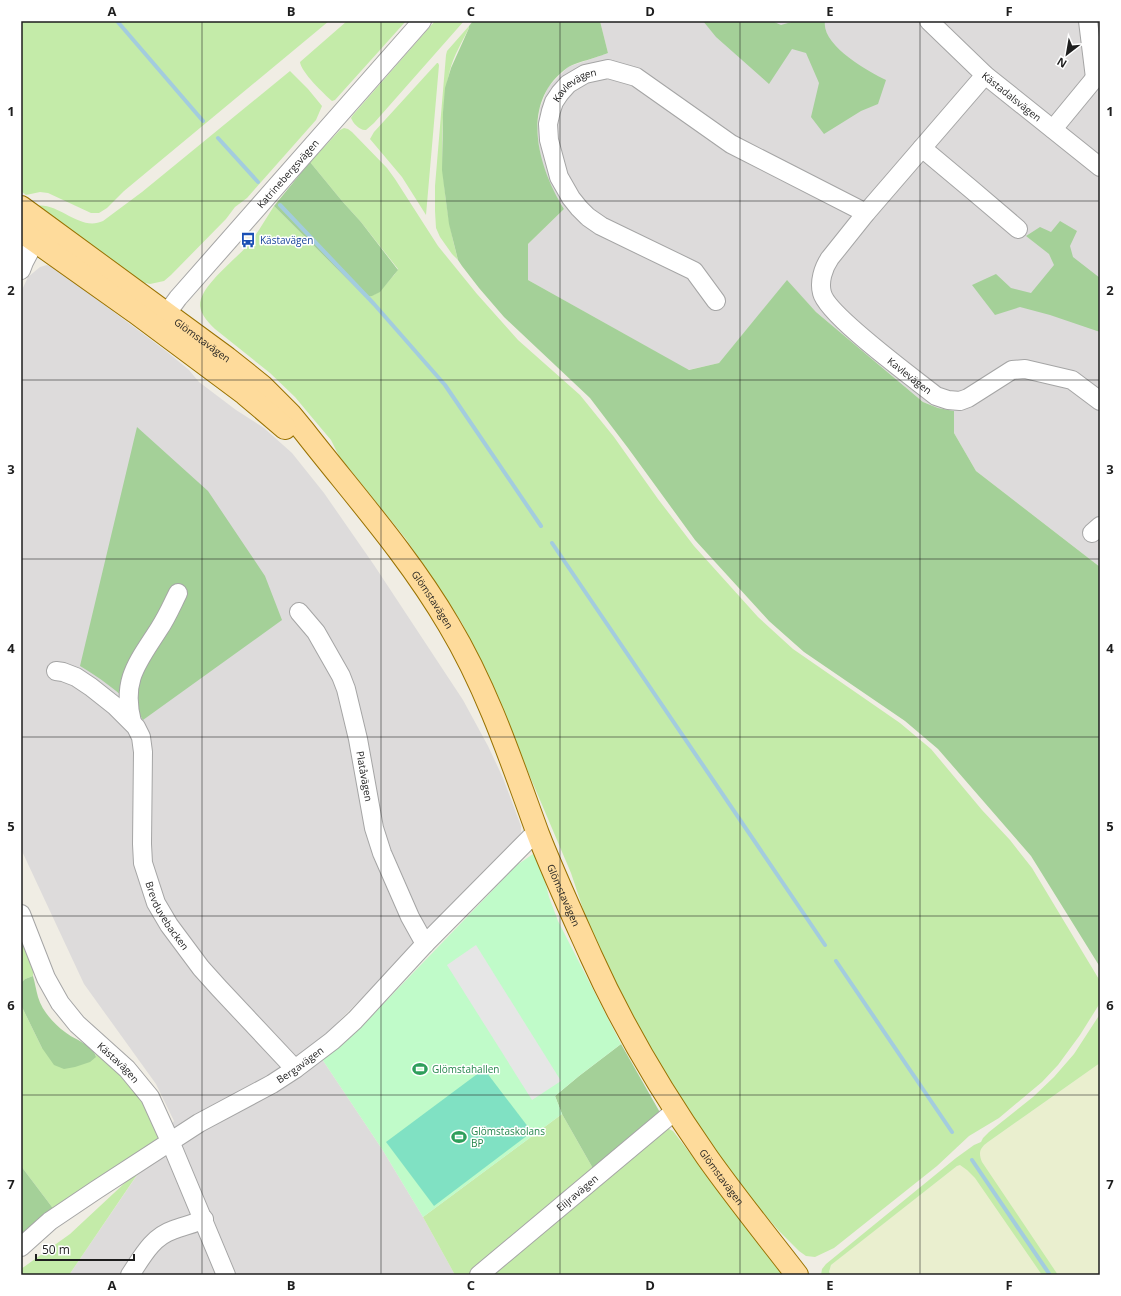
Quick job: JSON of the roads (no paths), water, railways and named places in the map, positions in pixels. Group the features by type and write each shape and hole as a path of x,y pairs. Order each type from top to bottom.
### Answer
{"main road":[{"name":"Glömstavägen","path":"21,207 33,232 161,321 281,424 359,499 420,579 450,626 483,692 506,747 552,870 608,992 646,1062 708,1159 797,1275"}],"street":[{"name":"Katrinebergsvägen","path":"161,321 178,298 422,21"},
{"name":"Kästadalsvägen","path":"928,21 985,75 1100,167"},
{"path":"1053,129 1097,78 1088,21"},
{"name":"Kavlevägen","path":"716,301 694,271 601,226 588,217 571,198 559,177 549,140 548,124 551,111 560,93 568,84 577,78 591,72 608,69 636,77 731,144 866,213"},
{"name":"Kavlevägen","path":"985,75 866,213 825,265 821,279 822,294 831,309 871,344 936,396 948,400 960,401 968,398 1012,370 1025,369 1072,380 1100,401"},
{"path":"922,148 1018,229"},
{"path":"21,270 33,232"},
{"name":"Brevduvebacken","path":"132,722 128,699 129,686 133,673 138,661 160,628 178,593"},
{"name":"Platåvägen","path":"299,612 316,632 344,683 354,720 378,843 410,917 425,944"},
{"name":"Brevduvebacken","path":"56,671 71,675 86,684 115,706 136,727 141,737 143,752 143,863 158,906 169,925 201,968 295,1069"},
{"name":"Bergavägen","path":"21,1247 50,1221 170,1141 199,1123 272,1084 332,1042 355,1020 425,944 537,830"},
{"name":"Kästavägen","path":"21,914 31,935 46,978 60,1002 77,1024 126,1069 143,1087 154,1105 204,1219 226,1275"},
{"name":"Eiijravägen","path":"478,1275 676,1110"},
{"path":"130,1275 143,1254 158,1238 172,1230 204,1219"}],"waterway":[{"path":"117,21 203,121"},
{"path":"218,138 258,182"},
{"path":"280,205 374,304 445,385 541,526"},
{"path":"552,543 825,945"},
{"path":"836,961 952,1132"},
{"path":"972,1160 1050,1275"}],"place":[{"name":"Kästavägen","path":"248,240"},
{"name":"Glömstahallen","path":"420,1069"},
{"name":"Glömstaskolans BP","path":"459,1137"}]}
